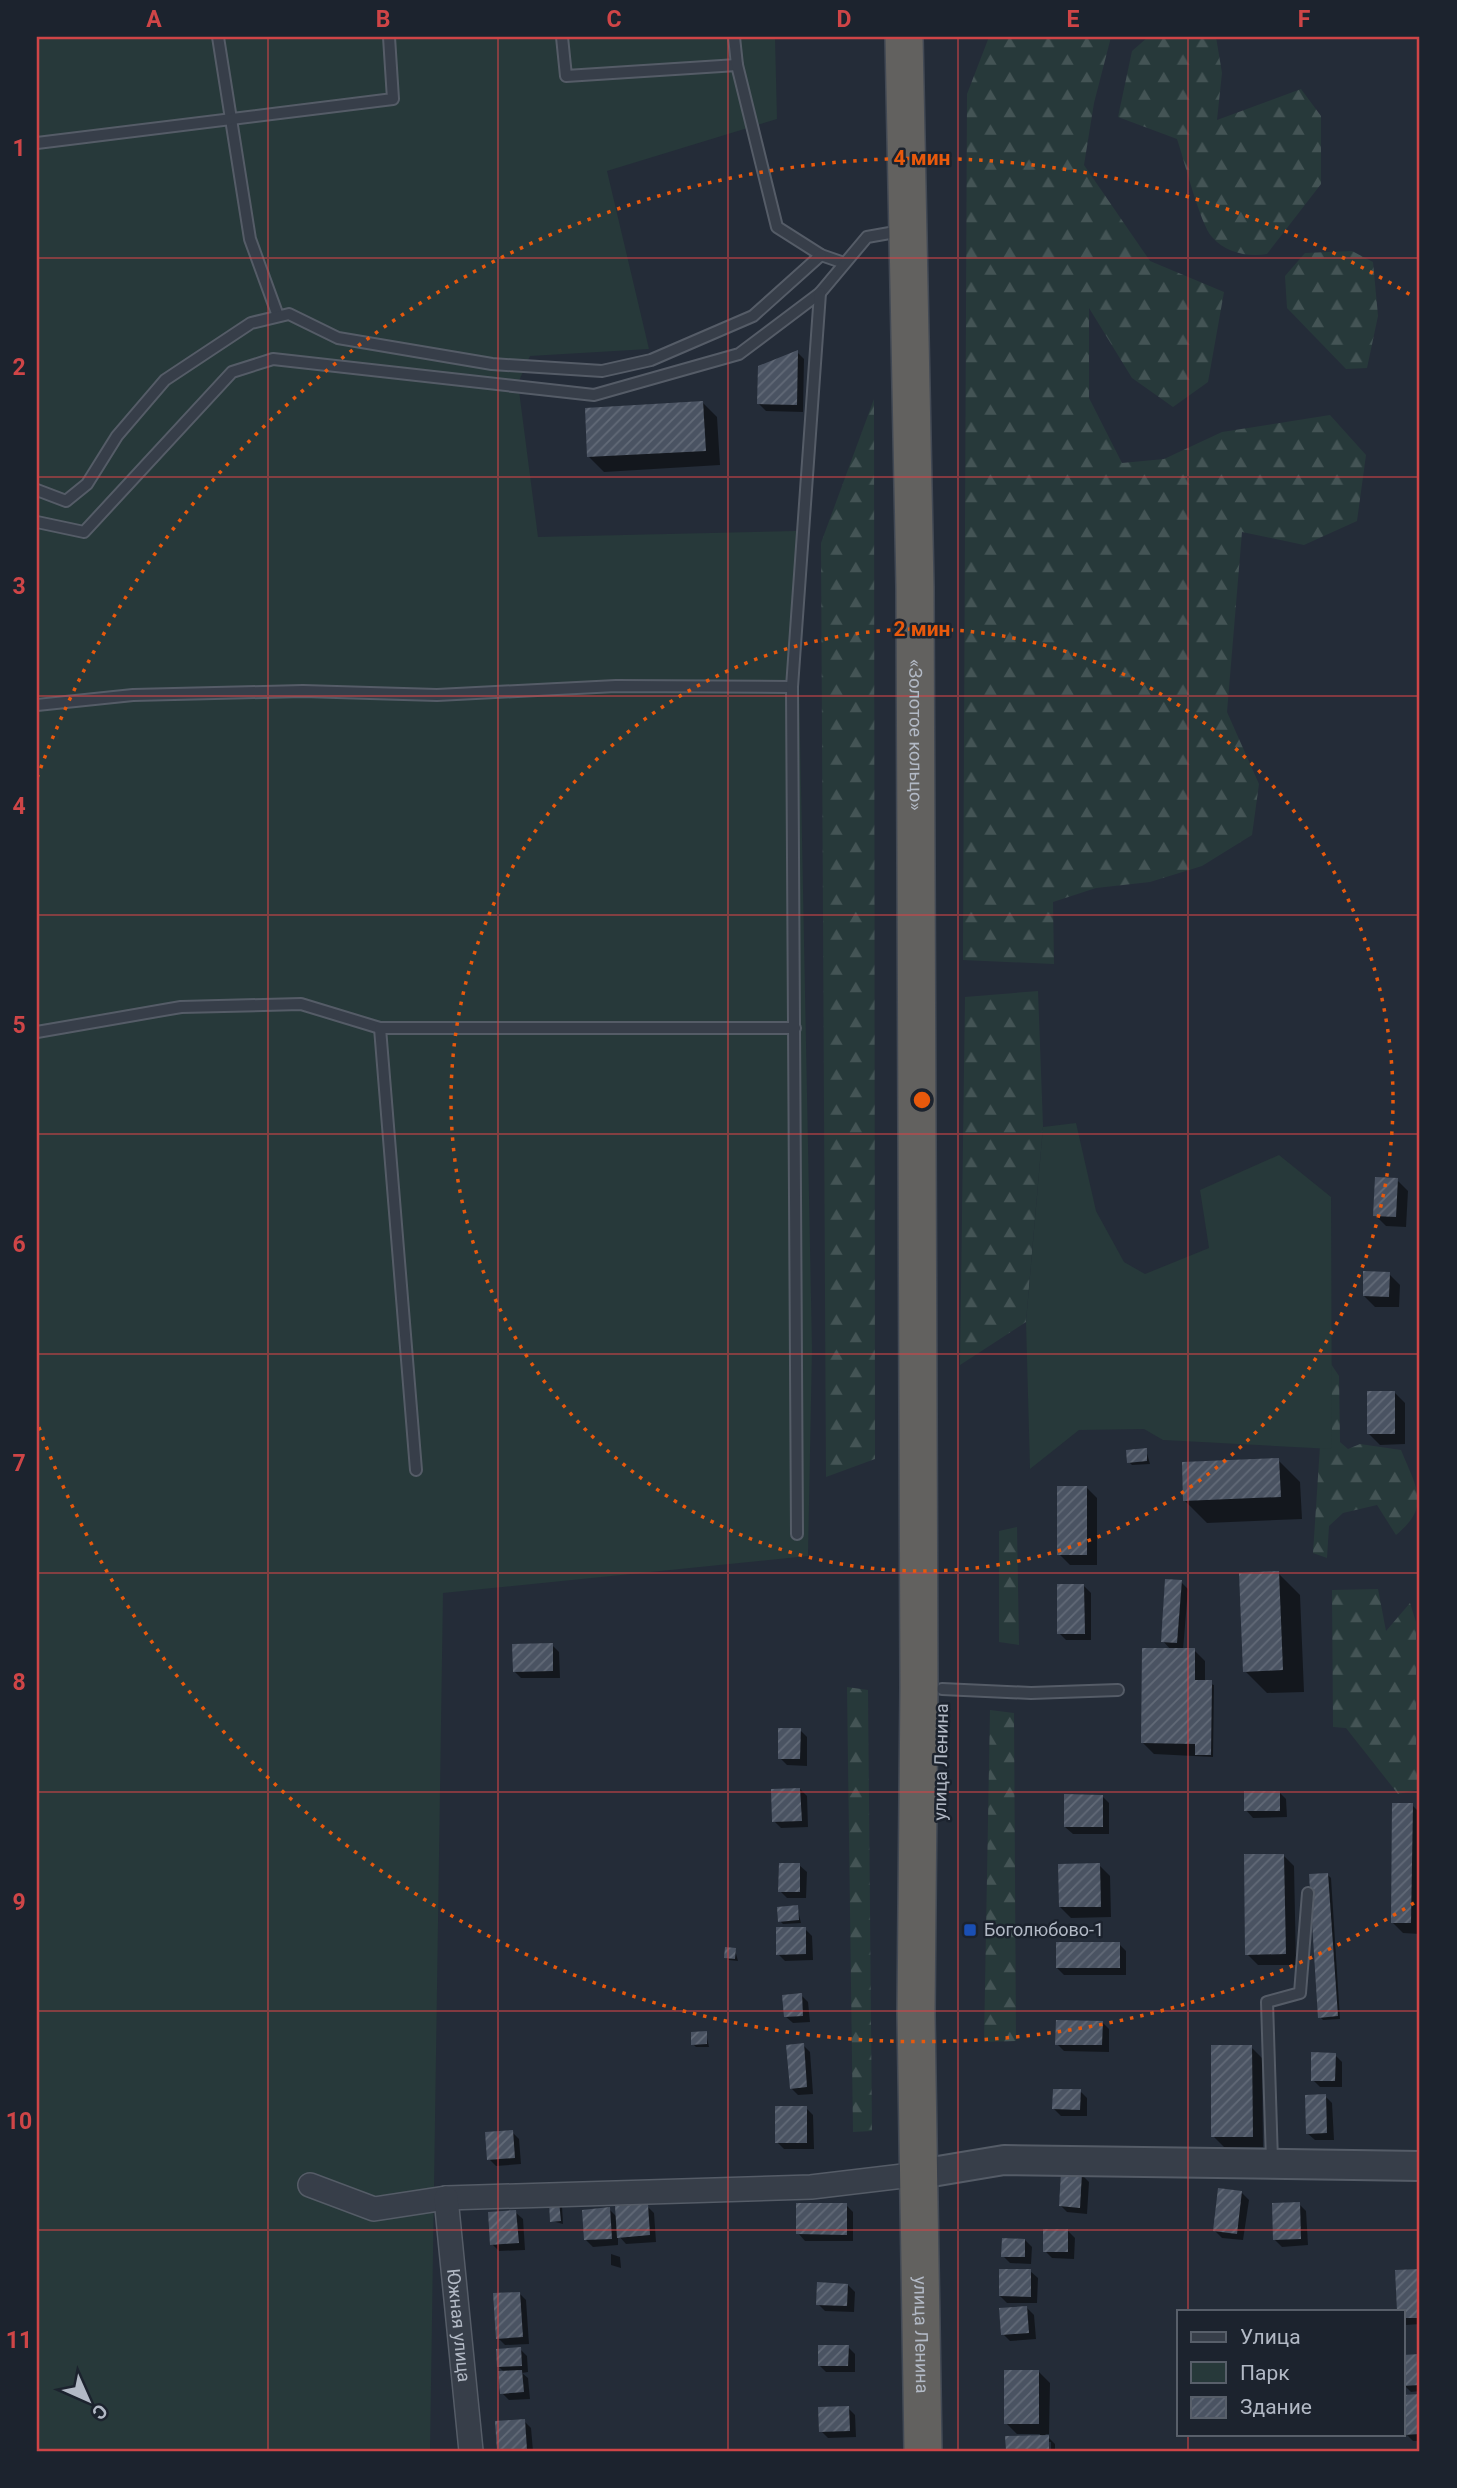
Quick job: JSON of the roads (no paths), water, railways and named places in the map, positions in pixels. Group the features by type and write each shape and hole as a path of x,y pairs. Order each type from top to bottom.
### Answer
{"highway":[{"name":"«Золотое кольцо»","path":"904,37 929,1349"},
{"name":"«Золотое кольцо»","path":"928,37 940,584 929,1349"},
{"name":"улица Ленина","path":"920,2174 937,2008 942,1689 929,1349"},
{"name":"улица Ленина","path":"923,2451 916,2014 919,1688 929,1349"}],"street":[{"path":"310,2185 374,2209 446,2198 811,2187 920,2174 1004,2160 1420,2166"},
{"name":"Южная улица","path":"446,2198 471,2451"}],"lane":[{"path":"218,37 250,239 278,316"},
{"path":"37,143 393,99 388,37"},
{"path":"562,37 566,76 737,65"},
{"path":"734,37 737,65 777,227 821,255 844,263"},
{"path":"37,522 84,533 232,372 273,359 594,396 739,354 820,293 867,237 908,230"},
{"path":"37,490 66,501 87,484 117,436 165,380 251,323 289,314 338,338 395,349 492,364 602,371 650,360 754,316 821,255"},
{"path":"797,1534 792,687 820,293"},
{"path":"37,705 133,695 303,691 438,695 616,686 792,687"},
{"path":"37,1032 181,1007 301,1004 380,1028 795,1028"},
{"path":"380,1028 416,1470"},
{"path":"942,1689 1031,1693 1118,1690"},
{"path":"1272,2164 1267,2002 1300,1993 1308,1893"}],"place":[{"name":"Боголюбово-1","path":"970,1930"}]}
